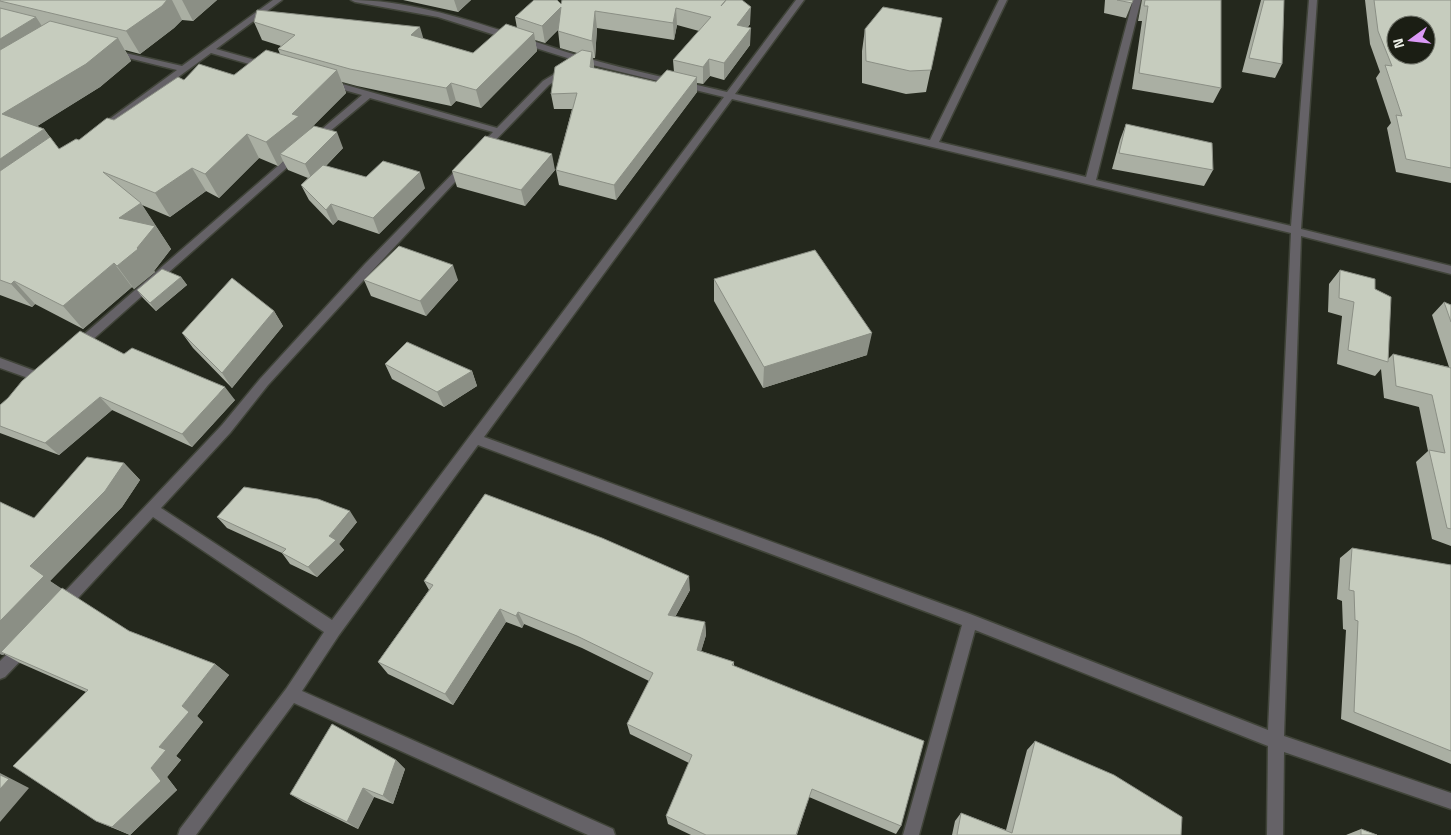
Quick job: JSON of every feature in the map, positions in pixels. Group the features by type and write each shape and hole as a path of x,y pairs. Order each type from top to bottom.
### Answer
{"street":[{"path":"96,133 278,0"},
{"path":"355,0 447,17 583,60 1451,270"},
{"path":"186,835 291,694 334,630 475,438 800,0"},
{"path":"933,144 1002,0"},
{"path":"1090,183 1137,0"},
{"path":"1275,835 1276,741 1296,231 1313,0"},
{"path":"99,48 184,69"},
{"path":"209,50 275,68"},
{"path":"53,616 226,429 264,382 369,267 546,83 583,60"},
{"path":"322,81 500,131"},
{"path":"71,352 368,95"},
{"path":"0,363 46,375 29,389"},
{"path":"475,438 970,620 1276,741 1451,802"},
{"path":"152,509 334,630"},
{"path":"911,835 970,620"},
{"path":"0,672 33,637"},
{"path":"291,694 607,835"}],"building":[{"path":"0,0 167,0 162,6 126,31"},
{"path":"534,0 557,0 561,4 562,0 742,0 751,7 737,25 751,28 724,63 709,59 703,67 673,60 711,17 676,8 673,23 595,11 592,41 558,31 561,7 542,26 515,17"},
{"path":"1117,0 1133,0 1132,3"},
{"path":"1145,0 1221,0 1221,88 1139,73 1148,6 1144,6"},
{"path":"1264,0 1284,0 1282,64 1249,58"},
{"path":"1374,0 1451,0 1451,168 1406,159 1396,115 1402,116 1385,65 1436,65 1436,15 1386,15 1386,51 1378,31"},
{"path":"883,7 942,18 931,70 910,71 866,61 865,29"},
{"path":"0,8 36,17 0,39"},
{"path":"257,10 420,27 411,35 473,53 506,24 534,33 476,90 451,83 446,88 350,69 278,49 295,35 254,22"},
{"path":"50,21 118,38 86,64 2,114 44,129 0,159 0,50"},
{"path":"266,50 337,70 292,114 299,116 266,142 247,134 205,174 192,168 155,193 103,172 141,203 119,218 155,226 138,249 117,266 114,263 63,306 14,281 11,284 0,280 0,171 50,137 59,149 76,139 79,140 107,118 114,120 178,77 184,80 199,64 234,75"},
{"path":"582,50 592,52 590,67 656,82 667,70 697,77 614,185 556,170 577,93 551,94 555,67"},
{"path":"1126,124 1212,143 1213,170 1119,153"},
{"path":"314,126 337,132 305,164 280,154"},
{"path":"485,136 552,154 521,190 452,171"},
{"path":"383,161 420,172 373,218 331,204 326,210 301,185 323,165 366,177"},
{"path":"399,246 453,265 420,301 364,280"},
{"path":"815,250 872,333 764,367 714,279"},
{"path":"162,269 181,277 150,303 137,290"},
{"path":"1340,270 1375,279 1375,289 1391,297 1388,362 1348,350 1354,302 1339,298"},
{"path":"232,278 274,311 222,373 182,333"},
{"path":"1444,302 1451,305 1451,322"},
{"path":"80,331 124,354 132,348 225,387 182,434 100,397 45,443 0,426 0,405 22,381"},
{"path":"407,342 472,371 437,392 385,364"},
{"path":"1393,354 1451,368 1451,529 1447,528 1429,450 1445,453 1432,395 1396,386"},
{"path":"87,457 124,463 105,491 30,566 44,576 0,621 0,502 34,518"},
{"path":"244,487 318,499 350,511 329,536 336,540 308,567 282,553 286,549 217,517"},
{"path":"485,494 602,538 689,576 668,615 705,622 697,650 734,662 732,665 924,741 901,826 812,789 796,835 706,835 666,816 692,755 627,724 653,673 577,636 518,612 516,616 500,609 445,694 378,662 433,585 424,581"},
{"path":"1352,548 1451,565 1451,751 1354,712 1358,621 1355,620 1354,591 1349,590"},
{"path":"62,588 129,631 215,664 182,706 189,712 159,747 166,750 151,768 161,781 112,827 96,821 13,766 88,690 1,652"},
{"path":"332,724 396,760 383,796 363,788 347,822 290,794"},
{"path":"1035,741 1114,775 1182,817 1181,835 957,835 961,813 1012,833"},
{"path":"0,775 9,779 0,789"},
{"path":"1361,829 1377,835 1361,835"}]}
